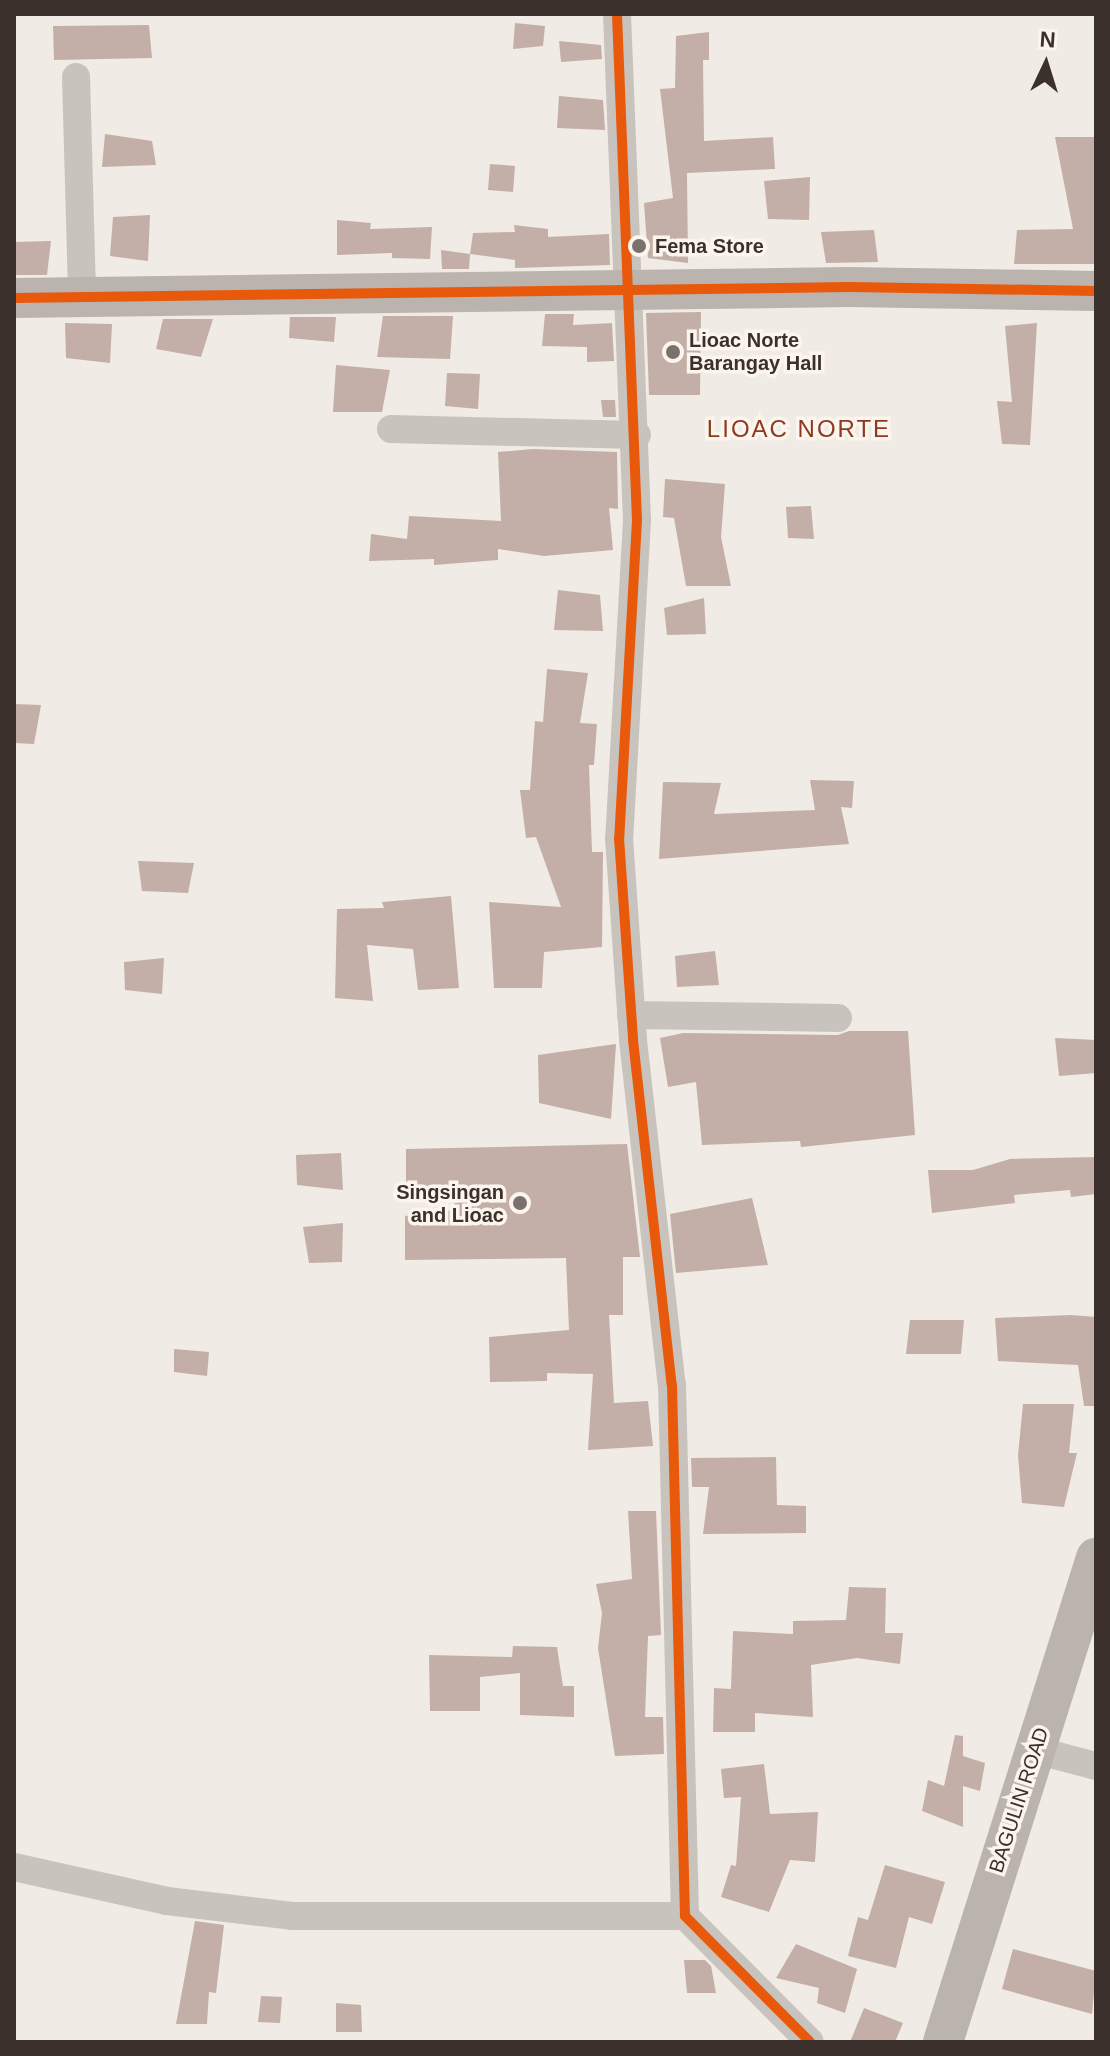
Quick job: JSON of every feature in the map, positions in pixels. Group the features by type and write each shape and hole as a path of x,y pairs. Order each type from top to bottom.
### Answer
{"street":[{"path":"617,14 637,435 632,677 619,838 631,1015 672,1385 685,1916 810,2042"},
{"path":"76,77 82,297"},
{"path":"14,298 629,290 1096,291"},
{"path":"391,429 637,435"},
{"path":"631,1015 838,1018"},
{"name":"BAGULIN ROAD","path":"943,2042 1096,1558"},
{"path":"1035,1750 1096,1766"},
{"path":"14,1867 167,1901 292,1916 685,1916"}],"building":[{"path":"515,23 545,26 543,46 513,49"},
{"path":"149,25 152,58 54,60 53,26"},
{"path":"709,32 709,60 703,60 704,141 773,137 775,169 687,173 688,263 648,258 644,203 673,198 660,89 675,88 676,36"},
{"path":"559,41 601,45 602,59 561,62"},
{"path":"559,96 603,100 605,130 557,128"},
{"path":"105,134 152,141 156,165 102,167"},
{"path":"1055,137 1096,137 1096,264 1014,264 1017,230 1073,229"},
{"path":"490,164 515,166 513,192 488,190"},
{"path":"810,177 809,220 768,219 764,181"},
{"path":"150,215 148,261 110,256 113,217"},
{"path":"337,220 371,223 370,229 432,227 430,259 392,258 392,253 337,255"},
{"path":"514,225 548,229 548,237 609,234 610,265 515,268 515,260 470,254 473,233 515,232"},
{"path":"874,230 878,262 826,263 821,232"},
{"path":"51,241 47,275 14,275 14,242"},
{"path":"441,250 470,254 469,269 442,269"},
{"name":"Lioac Norte Barangay Hall","path":"701,312 700,395 649,395 646,313"},
{"path":"545,314 574,314 573,325 612,323 614,361 587,362 587,347 542,346"},
{"path":"383,316 453,316 450,359 377,357"},
{"path":"290,317 336,317 334,342 289,338"},
{"path":"163,319 213,319 201,357 156,349"},
{"path":"65,323 112,324 110,363 66,358"},
{"path":"1037,323 1030,445 1002,444 997,401 1012,402 1005,326"},
{"path":"336,365 390,370 382,412 333,412"},
{"path":"447,373 480,374 478,409 445,406"},
{"path":"601,400 615,400 616,417 603,417"},
{"path":"533,449 617,452 618,509 609,508 613,550 544,556 498,549 498,560 434,565 434,559 369,561 371,534 407,539 409,516 501,521 498,452"},
{"path":"665,479 725,484 721,537 731,586 686,586 674,518 663,517"},
{"path":"811,506 814,539 788,538 786,507"},
{"path":"558,590 600,595 603,631 554,630"},
{"path":"704,598 706,634 667,635 664,608"},
{"path":"547,669 588,673 580,723 597,724 594,765 589,765 592,852 603,852 602,947 544,952 542,988 494,988 489,902 561,907 536,837 526,838 520,790 530,790 535,721 543,722"},
{"path":"14,704 41,705 34,744 14,743"},
{"path":"810,780 854,781 852,808 841,807 849,844 659,859 663,782 721,783 714,814 815,810"},
{"path":"138,861 194,863 188,893 142,891"},
{"path":"451,896 459,988 418,990 413,949 367,945 373,1001 335,998 337,909 384,908 382,902"},
{"path":"715,951 719,985 677,987 675,956"},
{"path":"164,958 162,994 125,990 124,962"},
{"path":"849,1031 908,1031 915,1135 801,1147 800,1141 702,1145 696,1082 668,1087 660,1038 683,1033 838,1035"},
{"path":"1055,1038 1096,1040 1096,1073 1059,1076"},
{"path":"616,1044 611,1119 539,1103 538,1055"},
{"name":"Singsingan and Lioac","path":"627,1144 640,1257 623,1257 623,1315 609,1315 614,1403 648,1401 653,1446 588,1450 593,1374 547,1373 547,1381 490,1382 489,1337 569,1330 566,1258 405,1260 405,1216 455,1210 454,1200 406,1196 406,1149"},
{"path":"341,1153 343,1190 297,1185 296,1155"},
{"path":"1096,1157 1096,1194 1071,1197 1070,1190 1014,1195 1015,1203 932,1213 928,1170 973,1170 1010,1159"},
{"path":"752,1198 768,1265 676,1273 670,1214"},
{"path":"343,1223 342,1262 309,1263 303,1227"},
{"path":"1096,1317 1096,1406 1084,1406 1078,1365 998,1361 995,1318"},
{"path":"910,1320 964,1320 961,1354 906,1354"},
{"path":"174,1349 209,1352 207,1376 174,1372"},
{"path":"1023,1404 1074,1404 1069,1453 1077,1453 1064,1507 1022,1503 1018,1455"},
{"path":"776,1457 777,1505 806,1506 806,1533 703,1534 709,1487 692,1487 691,1458"},
{"path":"628,1511 656,1511 661,1635 648,1636 645,1717 663,1717 664,1754 615,1756 598,1648 602,1613 596,1584 632,1579"},
{"path":"849,1587 886,1588 885,1633 903,1633 900,1664 857,1658 811,1665 813,1717 755,1713 755,1732 713,1732 714,1688 731,1689 733,1631 793,1634 793,1621 846,1620"},
{"path":"513,1646 557,1647 563,1686 574,1686 574,1717 520,1715 520,1673 480,1677 480,1711 430,1711 429,1655 512,1657"},
{"path":"955,1735 963,1736 963,1756 985,1763 980,1791 963,1786 963,1827 922,1811 928,1780 944,1786"},
{"path":"764,1764 770,1814 818,1812 815,1862 790,1860 769,1912 721,1897 731,1865 736,1866 741,1797 724,1798 721,1769"},
{"path":"885,1865 945,1882 932,1924 909,1917 896,1968 848,1956 858,1917 868,1920"},
{"path":"195,1921 224,1925 216,1993 209,1992 207,2024 176,2024"},
{"path":"796,1944 857,1969 845,2013 817,2003 819,1988 776,1978"},
{"path":"1013,1949 1096,1971 1092,2014 1002,1989"},
{"path":"684,1960 705,1960 711,1966 716,1993 687,1993"},
{"path":"261,1996 282,1997 280,2023 258,2022"},
{"path":"336,2003 361,2005 362,2032 336,2032"},
{"path":"864,2008 903,2023 895,2042 850,2042"}],"cycle path":[{"path":"617,14 637,520 619,838 633,1040 672,1385 685,1916 810,2042"},
{"path":"14,298 849,287 1096,291"}],"place":[{"name":"Fema Store","path":"639,246"},
{"name":"Lioac Norte Barangay Hall","path":"673,352"},
{"name":"Singsingan and Lioac","path":"520,1203"}],"district":[{"name":"LIOAC NORTE","path":"799,429"}]}
